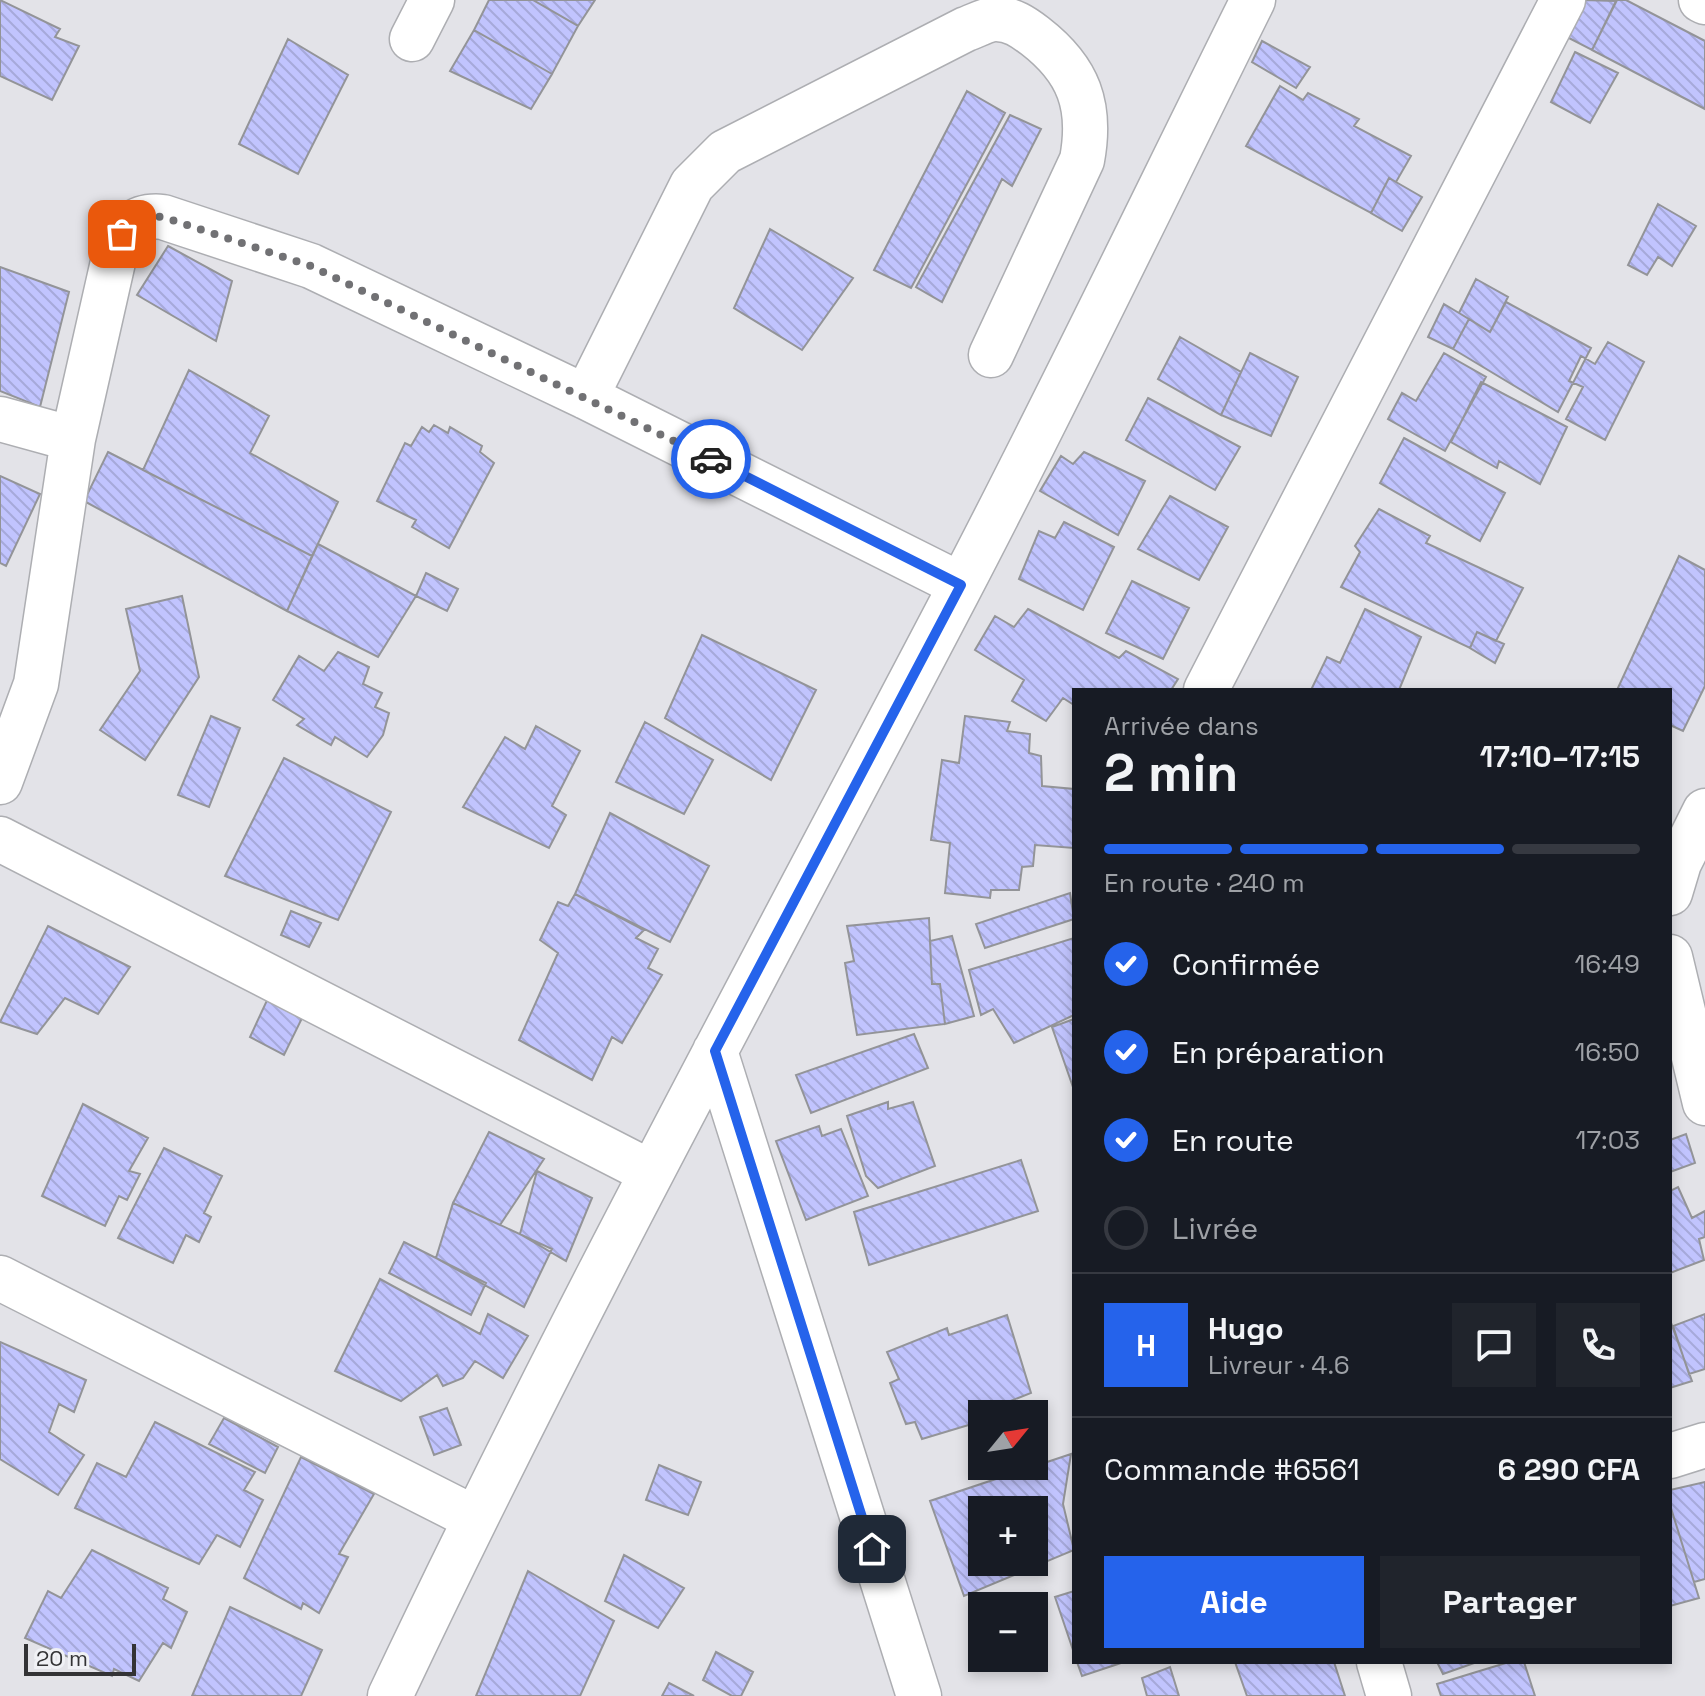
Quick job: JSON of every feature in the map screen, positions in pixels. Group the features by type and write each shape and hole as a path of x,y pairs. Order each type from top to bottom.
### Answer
{"street":[{"path":"412,39 432,0"},
{"path":"390,1696 474,1518 650,1172 961,585 1253,0"},
{"path":"1207,688 1563,0"},
{"path":"586,397 692,185 725,152 966,29 994,19 1018,23 1058,54 1078,86 1088,127 1082,160 991,355"},
{"path":"0,782 36,684 73,439 115,253 122,234 133,221 148,215 163,217 311,266 586,397 961,585"},
{"path":"0,419 73,439"},
{"path":"1682,887 1705,811"},
{"path":"0,839 650,1172"},
{"path":"1672,965 1705,1103"},
{"path":"715,1051 919,1696"},
{"path":"0,1278 474,1518"},
{"path":"1672,1455 1705,1445"},
{"path":"1380,1664 1389,1696"}],"building":[{"path":"0,0 60,29 55,37 79,46 52,100 0,76"},
{"path":"489,0 533,0 578,26 552,74 474,30"},
{"path":"533,0 595,0 578,26"},
{"path":"1584,0 1616,1 1592,50 1565,36"},
{"path":"1617,0 1626,0 1705,41 1705,109 1592,50"},
{"path":"474,30 552,74 531,109 450,71"},
{"path":"288,39 348,75 298,174 239,144"},
{"path":"1262,41 1310,67 1296,88 1252,62"},
{"path":"1575,52 1618,73 1590,123 1551,102"},
{"path":"1280,86 1303,100 1308,93 1359,119 1354,126 1411,156 1396,182 1389,178 1371,213 1246,146"},
{"path":"967,91 1005,113 911,288 874,270"},
{"path":"1010,115 1041,129 1012,186 1002,179 942,302 916,287"},
{"path":"1389,178 1422,197 1402,231 1371,213"},
{"path":"1658,204 1696,226 1672,266 1658,257 1647,275 1628,265"},
{"path":"770,229 853,278 802,350 734,308"},
{"path":"168,246 232,281 216,341 137,295"},
{"path":"0,267 69,292 40,407 0,391"},
{"path":"1476,279 1508,297 1490,332 1459,313"},
{"path":"1506,302 1591,348 1558,412 1453,349 1469,319 1490,332"},
{"path":"1444,304 1469,319 1453,349 1428,337"},
{"path":"1180,337 1241,372 1221,415 1158,379"},
{"path":"1608,342 1644,362 1605,440 1566,419 1583,387 1569,381 1581,356 1595,364"},
{"path":"1250,353 1298,377 1271,436 1221,415"},
{"path":"1444,353 1486,377 1445,451 1388,419 1402,393 1416,401"},
{"path":"189,370 269,416 250,453 338,502 312,556 143,470"},
{"path":"1481,382 1567,427 1540,484 1499,461 1497,468 1451,442"},
{"path":"1148,398 1240,447 1215,490 1126,440"},
{"path":"434,425 448,433 450,427 482,446 480,452 494,463 449,548 412,527 416,520 377,501 405,443 411,446 422,427 429,432"},
{"path":"1404,438 1505,493 1480,541 1380,483"},
{"path":"108,452 312,556 287,611 84,501"},
{"path":"1084,452 1145,481 1118,535 1040,491 1061,456 1073,464"},
{"path":"0,476 40,494 6,566 0,563"},
{"path":"1170,496 1228,527 1199,580 1138,549"},
{"path":"1379,509 1430,536 1426,543 1523,588 1496,641 1477,632 1470,648 1341,587 1360,552 1355,546"},
{"path":"1064,522 1114,547 1083,610 1019,579 1039,531 1055,538"},
{"path":"318,544 416,596 378,657 287,611"},
{"path":"1679,556 1705,570 1705,686 1683,731 1672,726 1672,688 1618,688"},
{"path":"426,573 458,589 447,611 416,596"},
{"path":"1132,581 1189,608 1163,659 1106,633"},
{"path":"182,596 199,677 145,760 100,730 140,671 126,609"},
{"path":"1028,609 1119,658 1126,651 1178,679 1172,688 1072,688 1072,704 1063,698 1046,721 1012,701 1024,680 975,650 995,616 1014,627"},
{"path":"1365,609 1421,637 1400,688 1312,688 1327,657 1340,663"},
{"path":"1477,632 1504,644 1495,663 1470,648"},
{"path":"702,635 816,690 771,780 665,718"},
{"path":"338,652 369,667 363,684 382,693 375,707 389,713 383,735 367,757 335,737 331,745 297,725 304,719 273,700 299,656 324,671"},
{"path":"211,716 240,728 209,807 178,795"},
{"path":"965,716 1010,722 1007,731 1030,734 1029,753 1041,756 1042,786 1072,789 1072,848 1035,845 1033,866 1022,867 1019,890 991,890 990,898 945,893 950,843 931,840 942,760 959,763"},
{"path":"645,722 713,760 684,814 616,782"},
{"path":"536,726 580,751 552,806 566,815 549,848 463,807 505,737 525,749"},
{"path":"284,758 391,812 338,920 225,876"},
{"path":"610,813 709,866 670,942 575,894"},
{"path":"1070,893 1072,920 985,948 976,924"},
{"path":"575,894 644,930 636,938 658,949 648,968 662,975 622,1043 612,1037 592,1080 519,1040 558,953 540,940 558,902 568,906"},
{"path":"291,911 321,923 309,947 281,935"},
{"path":"929,918 932,984 940,984 945,1024 857,1035 845,963 854,961 847,926"},
{"path":"48,926 130,967 98,1014 65,998 37,1034 0,1022"},
{"path":"952,936 974,1016 945,1024 940,984 932,984 930,941"},
{"path":"1072,939 1072,1016 1014,1043 993,1009 981,1015 969,970"},
{"path":"269,996 304,1014 284,1055 250,1037"},
{"path":"1072,1020 1072,1084 1052,1027"},
{"path":"914,1034 928,1068 811,1113 796,1075"},
{"path":"888,1102 888,1109 913,1102 935,1166 878,1188 866,1176 847,1116"},
{"path":"83,1104 148,1138 129,1171 140,1174 127,1200 119,1196 105,1226 42,1196"},
{"path":"819,1126 822,1136 841,1129 868,1196 806,1220 776,1141"},
{"path":"489,1132 544,1159 500,1225 453,1203"},
{"path":"1686,1134 1695,1163 1672,1171 1672,1139"},
{"path":"164,1148 222,1176 204,1213 211,1217 199,1242 186,1235 173,1263 118,1238"},
{"path":"1021,1160 1038,1211 869,1265 854,1212"},
{"path":"537,1171 592,1198 566,1261 520,1234"},
{"path":"1678,1187 1692,1218 1705,1211 1705,1237 1699,1239 1704,1260 1672,1272 1672,1190"},
{"path":"453,1203 552,1249 524,1307 436,1258"},
{"path":"404,1242 486,1283 471,1315 389,1273"},
{"path":"380,1279 480,1334 488,1314 528,1336 503,1378 475,1361 463,1378 443,1386 437,1375 401,1401 335,1371"},
{"path":"1705,1314 1705,1369 1689,1374 1673,1326"},
{"path":"1007,1315 1031,1393 1013,1400 968,1400 968,1425 922,1439 915,1422 906,1424 890,1383 899,1379 887,1352 947,1328 949,1335"},
{"path":"1672,1326 1692,1381 1672,1387"},
{"path":"0,1342 86,1380 74,1412 59,1404 49,1432 84,1455 58,1495 0,1459"},
{"path":"447,1408 461,1445 434,1455 420,1417"},
{"path":"224,1418 278,1447 265,1473 209,1444"},
{"path":"155,1422 255,1472 244,1490 263,1500 240,1547 217,1535 199,1564 75,1508 97,1463 126,1477"},
{"path":"1071,1454 1063,1504 1072,1551 1048,1561 1048,1496 968,1496 968,1576 1012,1576 964,1596 930,1501 993,1480 1048,1480 1048,1462"},
{"path":"301,1457 374,1494 339,1554 348,1557 319,1613 303,1603 301,1609 244,1578"},
{"path":"659,1465 701,1482 688,1515 646,1500"},
{"path":"1705,1482 1705,1579 1694,1582 1672,1511 1672,1490"},
{"path":"1672,1511 1699,1598 1672,1605"},
{"path":"92,1550 168,1588 163,1599 187,1612 171,1648 163,1643 139,1681 114,1669 112,1676 25,1638 48,1591 61,1598"},
{"path":"624,1555 684,1588 658,1628 605,1601"},
{"path":"528,1571 614,1621 580,1696 476,1696"},
{"path":"1072,1592 1072,1647 1055,1597"},
{"path":"230,1607 322,1650 301,1696 192,1696"},
{"path":"716,1652 753,1672 741,1696 732,1696 703,1680"},
{"path":"1078,1664 1118,1664 1082,1676"},
{"path":"1236,1664 1335,1664 1345,1696 1247,1696"},
{"path":"1438,1664 1471,1664 1443,1674"},
{"path":"1502,1664 1525,1664 1535,1696 1441,1696 1437,1684"},
{"path":"1170,1667 1179,1696 1147,1696 1142,1678"},
{"path":"669,1683 694,1696 662,1696"}],"way so far":[{"path":"122,234 133,221 148,215 163,217 311,266 711,459"}],"route":[{"path":"711,459 961,585 715,1051 872,1549"}]}
